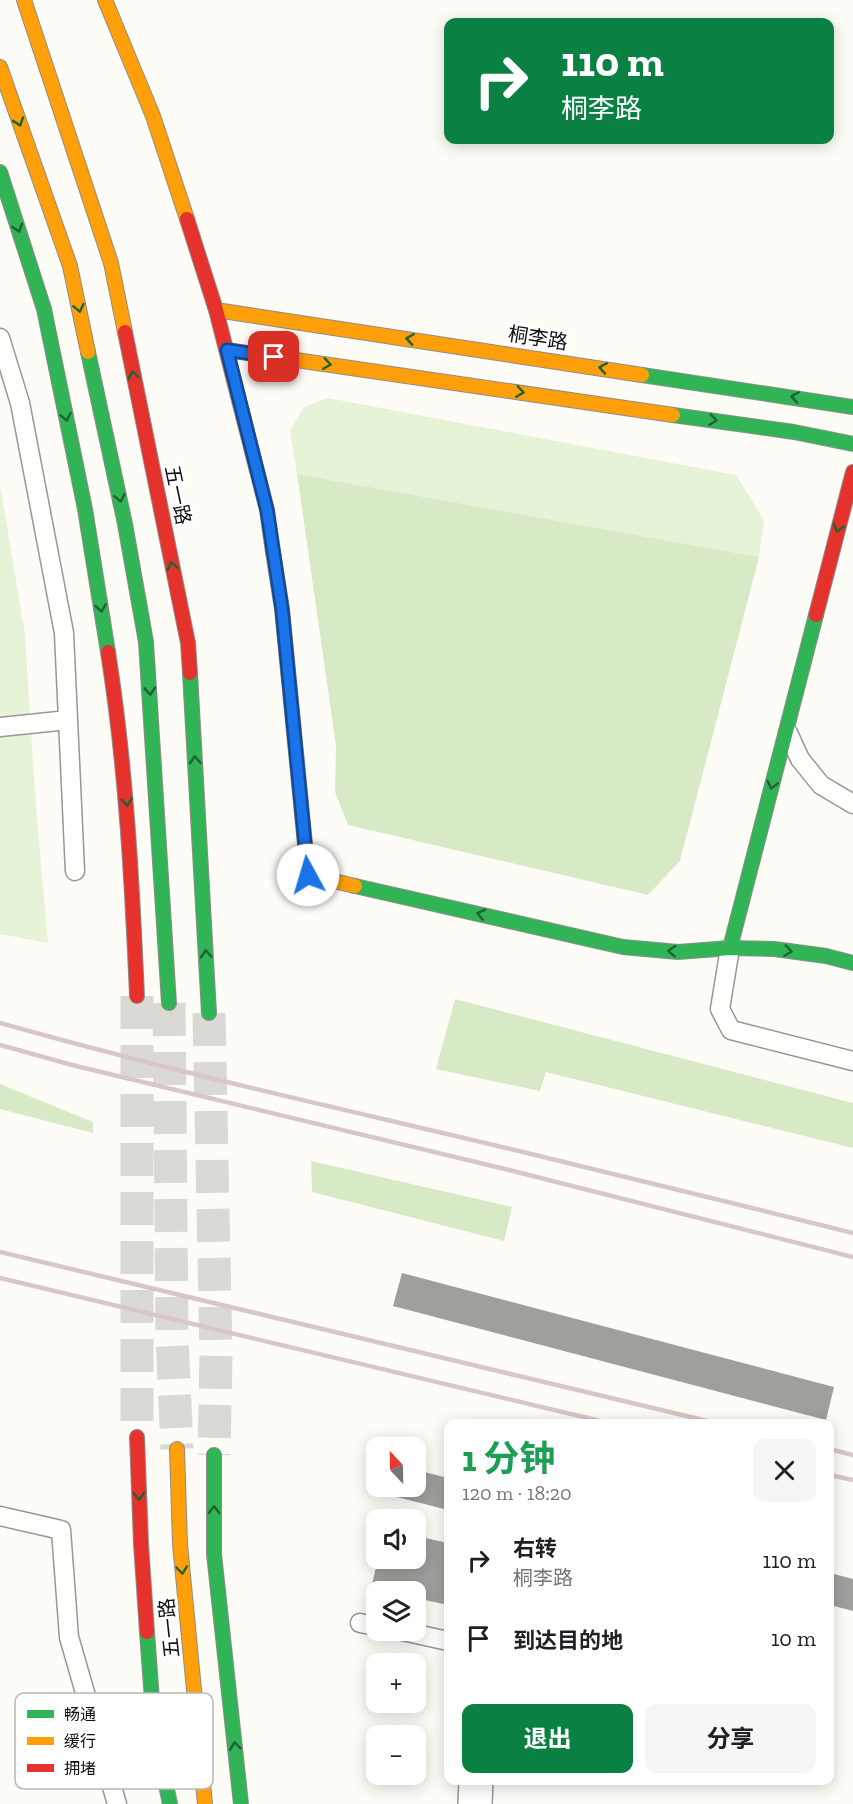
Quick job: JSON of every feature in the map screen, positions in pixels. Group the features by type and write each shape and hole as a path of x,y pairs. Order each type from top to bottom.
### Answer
{"main road":[{"name":"五一路","path":"24,0 111,263 188,643 209,1013"},
{"path":"105,0 153,116 216,309 267,510 282,609 308,875 623,947 678,952 730,948 774,949 826,956 853,963"},
{"path":"0,67 70,266 138,595 146,642 169,1003"},
{"path":"0,172 44,309 86,509 117,709 130,839 136,996"},
{"name":"桐李路","path":"216,309 853,407"},
{"path":"227,350 794,432 853,444"},
{"path":"730,948 853,472"},
{"path":"137,1437 141,1544 152,1693"},
{"name":"五一路","path":"177,1449 180,1544 195,1693"},
{"path":"214,1455 214,1554 241,1804"},
{"path":"167,1789 170,1804"},
{"name":"五一路","path":"204,1789 206,1804"}],"street":[{"path":"476,1785 476,1804"}],"lane":[{"path":"0,338 20,403 64,633 75,871"},
{"path":"0,727 68,720"},
{"path":"786,729 800,759 821,785 853,804"},
{"path":"730,948 720,1009 731,1030 853,1061"},
{"path":"0,1516 61,1530 69,1637 85,1693"},
{"path":"426,1636 444,1640"},
{"path":"113,1789 117,1804"}],"green space":[{"path":"328,398 736,475 764,520 759,557 297,474 290,431 304,407"},
{"path":"297,474 759,557 680,861 648,895 348,825 335,792 336,746"},
{"path":"0,484 25,635 36,808 48,943 0,934"},
{"path":"455,999 853,1103 853,1148 546,1072 540,1091 436,1069"},
{"path":"0,1084 93,1122 93,1133 0,1109"},
{"path":"311,1161 512,1207 504,1241 312,1192"}],"building":[{"path":"402,1273 834,1387 826,1419 822,1419 393,1306"},
{"path":"426,1472 444,1477 444,1509 397,1497 426,1497"},
{"path":"426,1538 444,1542 444,1604 426,1600 426,1581 373,1581 376,1569 426,1569"},
{"path":"834,1574 853,1579 853,1611 834,1606"}],"tunnel":[{"path":"137,996 137,1437"},
{"path":"169,1003 172,1337 177,1449"},
{"path":"209,1013 216,1354 214,1455"}],"railway":[{"path":"0,1023 195,1074 853,1233"},
{"path":"0,1045 72,1065 509,1170 853,1257"},
{"path":"0,1252 699,1419"},
{"path":"0,1278 592,1419"},
{"path":"834,1450 853,1455"},
{"path":"834,1476 853,1480"}],"traffic: fast":[{"path":"0,172 44,309 85,509 108,652"},
{"path":"88,352 125,524 146,642 169,1003"},
{"path":"642,375 853,407"},
{"path":"673,415 794,432 853,444"},
{"path":"730,948 816,615"},
{"path":"190,673 209,1013"},
{"path":"355,886 623,947 678,952 730,948 774,949 826,956 853,963"},
{"path":"214,1455 214,1554 241,1804"},
{"path":"147,1632 151,1693"},
{"path":"167,1789 170,1804"}],"traffic: slow":[{"path":"24,0 111,263 125,332"},
{"path":"105,0 153,116 187,219"},
{"path":"0,67 70,266 88,352"},
{"path":"216,310 642,375"},
{"path":"227,350 673,415"},
{"path":"273,552 282,609 308,875 355,886"},
{"path":"177,1449 180,1544 194,1693"},
{"path":"204,1789 205,1804"}],"traffic: jam":[{"path":"187,219 216,310 267,510 273,552"},
{"path":"125,332 188,643 190,673"},
{"path":"816,615 853,472"},
{"path":"108,652 124,781 137,996"},
{"path":"137,1437 147,1632"}],"route":[{"path":"274,357 227,350 267,510 282,609 308,875"}]}
